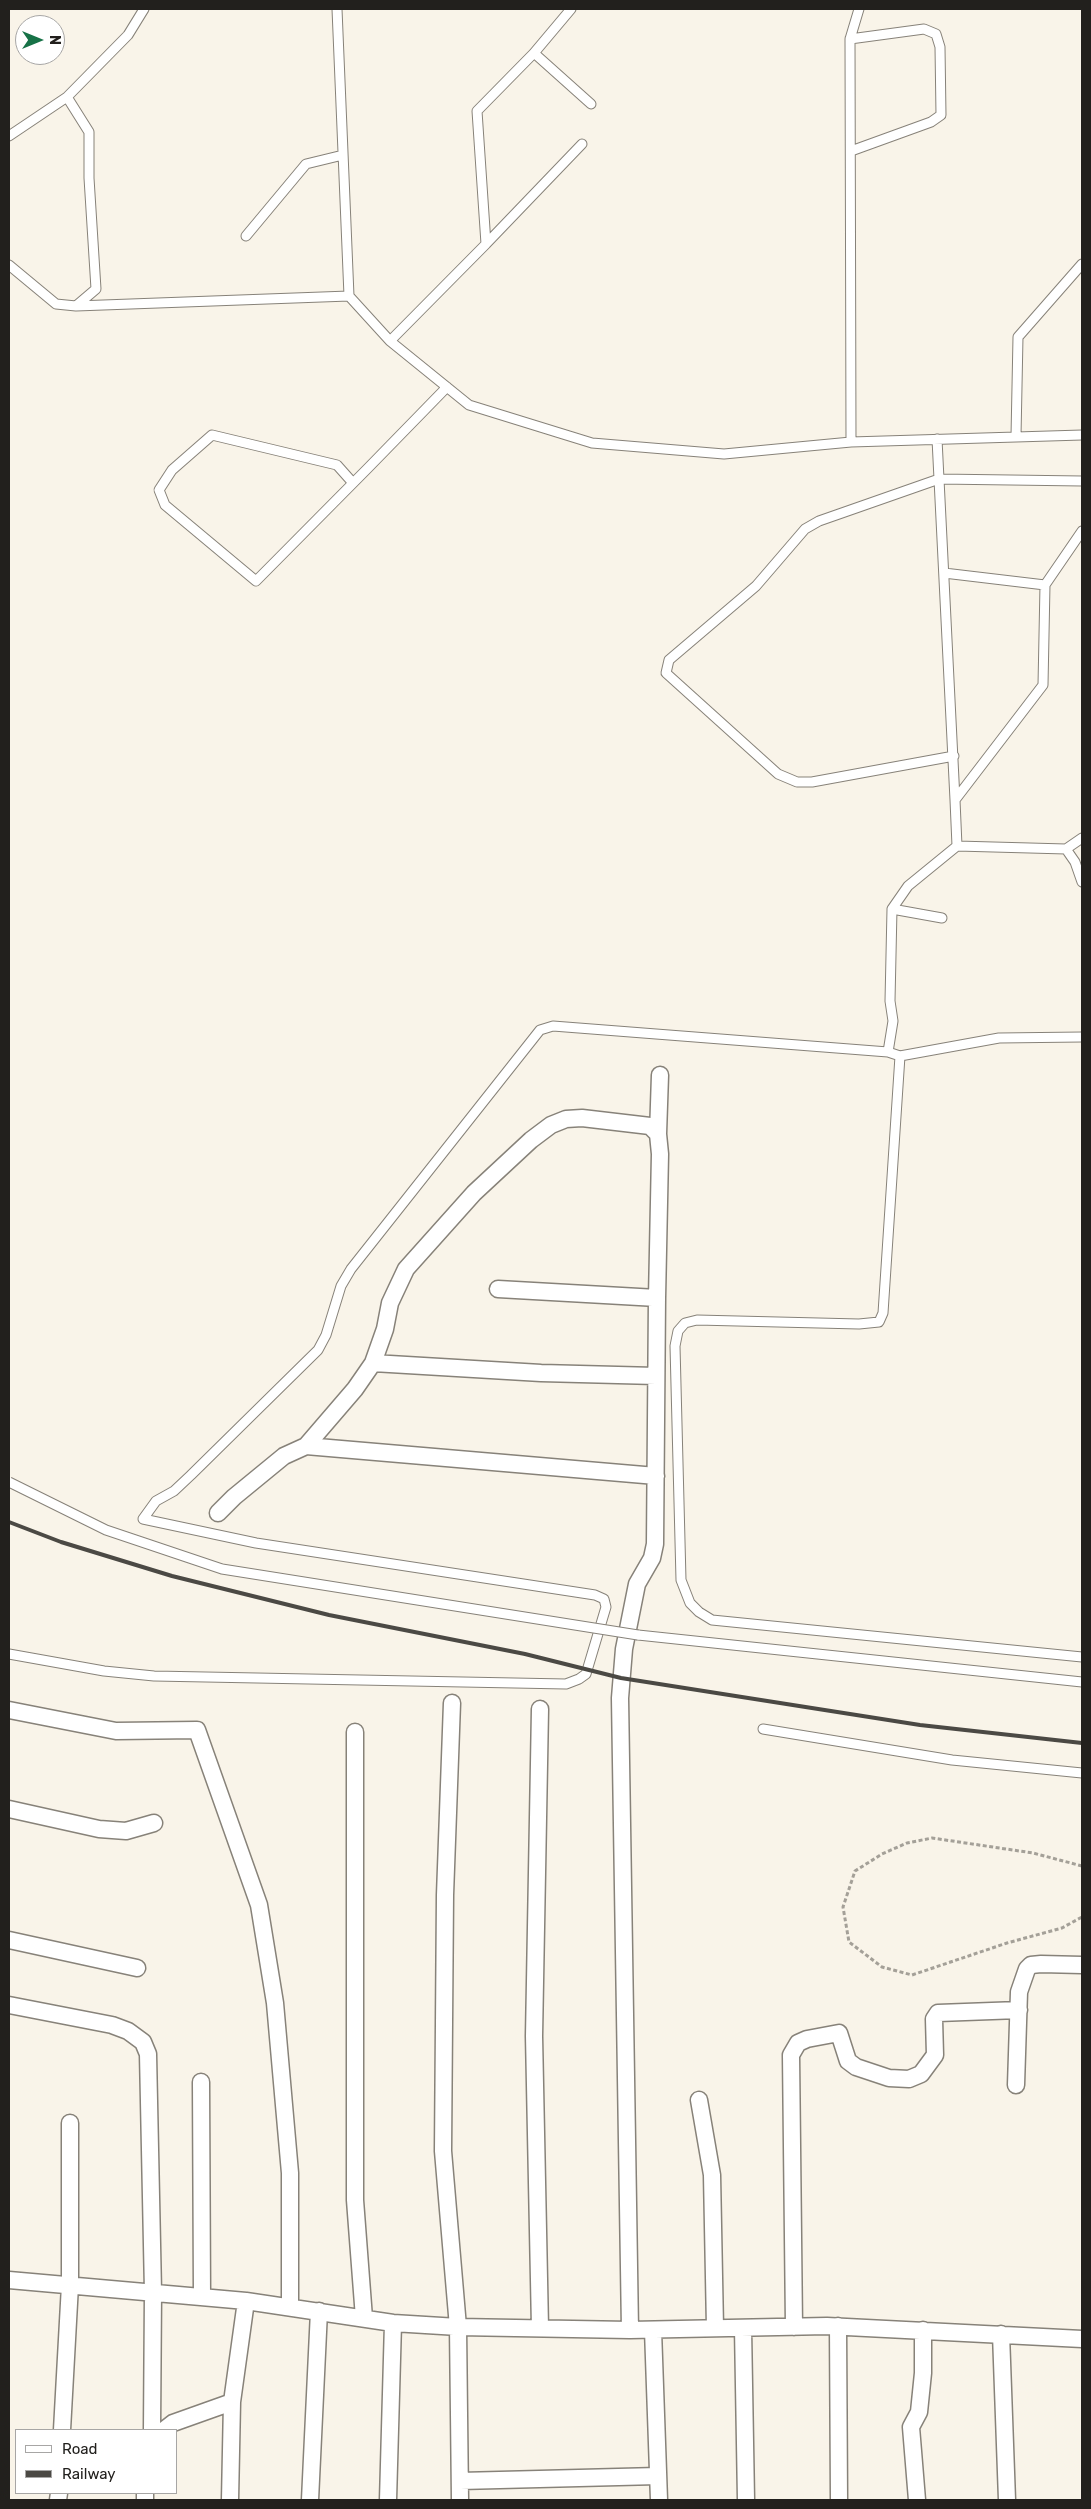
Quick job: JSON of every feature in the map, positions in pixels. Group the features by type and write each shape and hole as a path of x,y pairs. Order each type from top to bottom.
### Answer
{"street":[{"path":"630,2330 620,1698 624,1650 636,1584 652,1558 655,1544 660,1075"},
{"path":"218,1513 234,1497 284,1456 306,1446 355,1389 373,1363 385,1329 390,1303 406,1269 426,1244 487,1179 531,1140 551,1125 566,1119 582,1118 650,1126 658,1134"},
{"path":"498,1289 657,1298"},
{"path":"373,1363 541,1373 656,1376"},
{"path":"306,1446 656,1476"},
{"path":"452,1703 445,1895 443,2151 458,2327 460,2500"},
{"path":"540,1709 534,2036 540,2328"},
{"path":"9,1710 116,1731 197,1730 259,1905 275,2002 290,2173 290,2306"},
{"path":"356,1732 356,2200 364,2318"},
{"path":"9,1808 99,1829 126,1831 154,1823"},
{"path":"9,1940 136,1968"},
{"path":"1016,2085 1019,1992 1023,1977 1031,1965 1082,1965"},
{"path":"9,2005 112,2025 128,2031 143,2042 148,2054 153,2292 152,2429"},
{"path":"794,2326 791,2055 798,2043 807,2039 839,2033 848,2061 856,2067 888,2078 909,2079 921,2074 935,2055 934,2019 938,2013 1019,2010"},
{"path":"201,2082 202,2297"},
{"path":"699,2100 712,2175 715,2328"},
{"path":"62,2429 70,2285 70,2123"},
{"path":"9,2280 246,2301 290,2306 392,2323 458,2327 653,2330 838,2326 1082,2338"},
{"path":"230,2500 232,2402 246,2301"},
{"path":"310,2500 319,2311"},
{"path":"388,2500 392,2323"},
{"path":"838,2326 839,2500"},
{"path":"743,2328 746,2500"},
{"path":"653,2330 659,2500"},
{"path":"917,2500 911,2427 919,2412 924,2373 923,2330"},
{"path":"1001,2334 1007,2500"},
{"path":"165,2429 173,2423 232,2402"},
{"path":"460,2481 658,2476"}],"lane":[{"path":"9,136 67,97 128,35 144,9"},
{"path":"337,9 349,296 390,340 469,406 592,443 724,454 851,442 1082,435"},
{"path":"486,244 477,111 534,53 571,9"},
{"path":"851,442 850,39 859,9"},
{"path":"850,39 924,29 936,34 940,47 942,104 941,115 931,122 851,151"},
{"path":"534,53 590,104"},
{"path":"67,97 89,132 89,178 96,289 76,306"},
{"path":"390,340 582,144"},
{"path":"246,236 306,164 344,155"},
{"path":"1016,436 1018,337 1082,264"},
{"path":"9,265 56,304 76,306 349,296"},
{"path":"353,483 337,465 212,435 172,470 159,490 165,505 256,581 353,483 447,387"},
{"path":"937,439 954,756 956,846"},
{"path":"954,756 812,782 797,782 778,774 666,673 669,660 756,586 804,529 819,521 939,479 1082,482"},
{"path":"955,800 1043,685 1044,585 1082,531"},
{"path":"944,573 1044,585"},
{"path":"888,1052 893,1021 890,1001 892,909 908,886 956,846 1066,849 1082,838"},
{"path":"1066,849 1075,862 1082,882"},
{"path":"892,909 942,918"},
{"path":"9,1654 104,1671 154,1676 566,1684 579,1679 586,1674 606,1607 604,1599 595,1595 256,1543 143,1519 156,1501 174,1491 191,1476 318,1350 326,1335 341,1286 350,1269 540,1030 559,1026 888,1052 900,1056 999,1038 1082,1037"},
{"path":"900,1056 883,1313 879,1322 859,1324 697,1320 685,1323 678,1331 675,1346 681,1580 690,1603 699,1612 712,1620 1082,1657"},
{"path":"9,1482 106,1530 222,1569 638,1635 1082,1682"},
{"path":"763,1729 952,1760 1082,1772"}],"path":[{"path":"1082,1866 1033,1853 932,1838 891,1850 855,1871 843,1907 849,1942 882,1967 912,1975 1062,1928 1082,1916"}],"railway":[{"path":"9,1522 61,1542 172,1576 329,1615 525,1654 621,1678 920,1725 1082,1743"}]}
